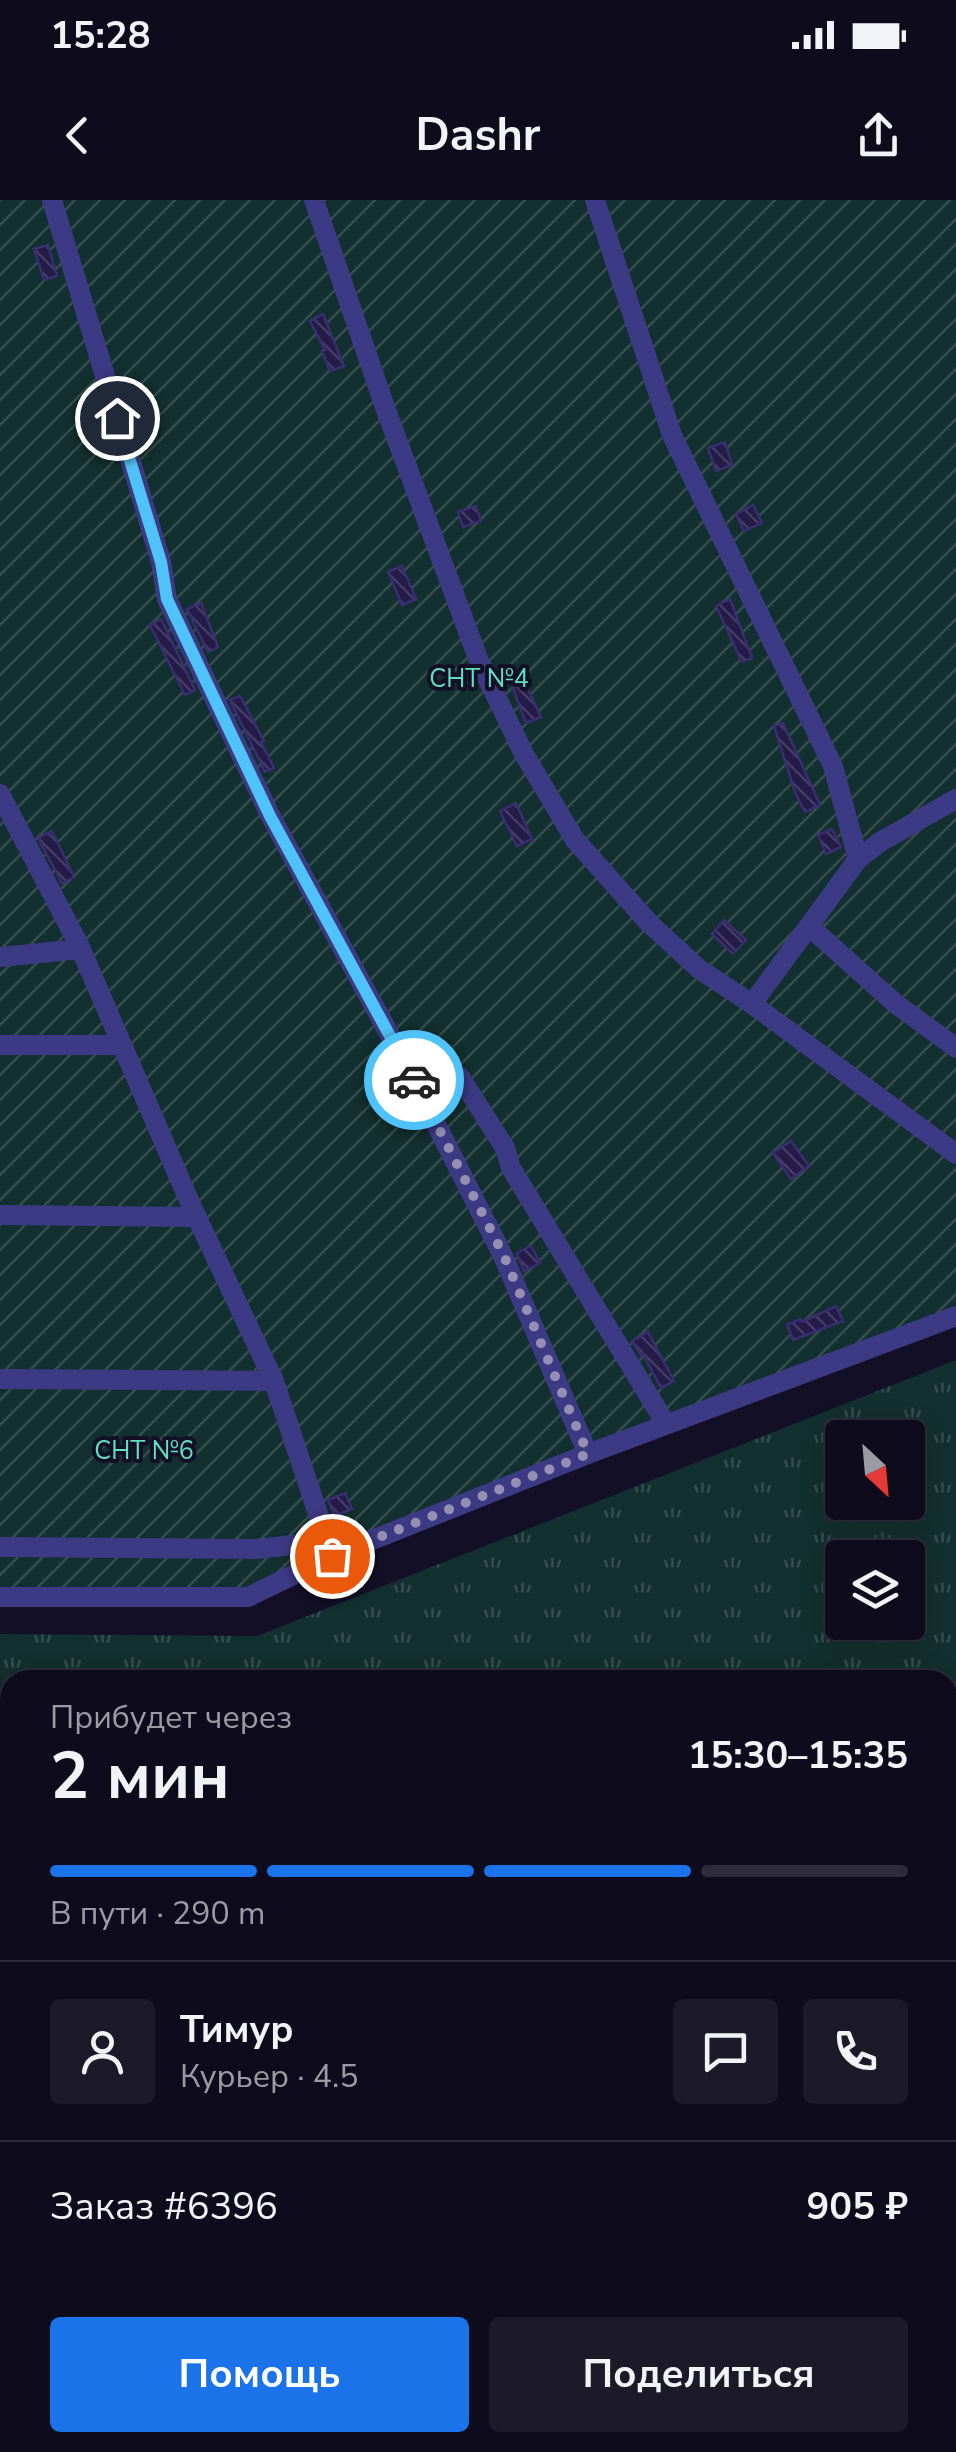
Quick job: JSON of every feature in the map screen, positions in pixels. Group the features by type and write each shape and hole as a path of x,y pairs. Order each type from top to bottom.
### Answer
{"street":[{"path":"52,200 161,562 167,599 270,816 404,1061 504,1256 588,1454"},
{"path":"314,200 478,661 524,754 575,840 649,923 699,969 956,1154"},
{"path":"596,200 672,434 833,766 858,860"},
{"path":"0,795 81,949 197,1217 274,1381 330,1548"},
{"path":"752,1004 858,860 880,842 956,799"},
{"path":"809,926 896,1004 956,1048"},
{"path":"0,957 81,949"},
{"path":"0,1046 122,1045"},
{"path":"460,1077 666,1424"},
{"path":"0,1215 197,1217"},
{"path":"0,1597 248,1597 330,1548 956,1316"},
{"path":"0,1379 274,1381"},
{"path":"0,1547 330,1548"}],"green space":[{"name":"СНТ №4","path":"0,200 956,200 956,1316 248,1597 0,1597"},
{"path":"956,1360 956,1670 0,1670 0,1634 257,1636"}],"building":[{"path":"48,245 57,276 44,280 34,249"},
{"path":"323,314 344,366 330,371 322,351 325,350 310,321"},
{"path":"725,442 732,465 716,471 708,448"},
{"path":"753,505 762,523 744,531 736,514"},
{"path":"476,506 481,521 463,527 458,512"},
{"path":"402,566 416,599 402,605 388,572"},
{"path":"730,599 752,658 742,662 716,606"},
{"path":"201,603 218,647 208,652 187,609"},
{"path":"161,619 195,690 185,695 150,625"},
{"path":"525,683 541,717 526,723 513,688"},
{"path":"240,696 274,768 265,772 230,700"},
{"path":"783,723 820,805 805,812 774,726"},
{"path":"516,803 532,839 517,846 500,811"},
{"path":"832,829 841,847 826,854 818,835"},
{"path":"52,831 74,877 62,883 38,838"},
{"path":"724,920 746,940 733,954 712,934"},
{"path":"791,1141 809,1166 791,1179 773,1153"},
{"path":"531,1246 540,1263 524,1271 517,1253"},
{"path":"836,1306 843,1321 793,1340 787,1325"},
{"path":"648,1332 674,1381 661,1388 632,1341"},
{"path":"345,1493 352,1509 335,1516 328,1500"}],"way so far":[{"path":"332,1556 588,1454 504,1256 414,1080"}],"route":[{"path":"117,418 161,562 167,599 270,816 414,1080"}],"park label":[{"name":"СНТ №6","path":"144,1450"}]}
